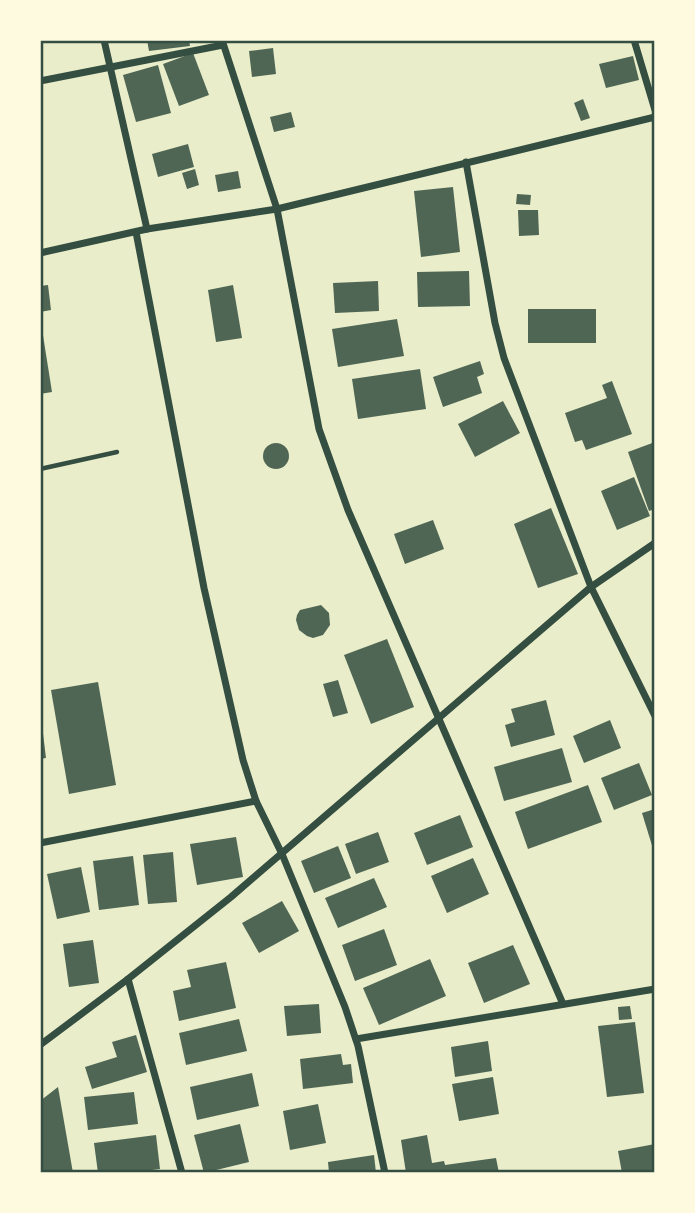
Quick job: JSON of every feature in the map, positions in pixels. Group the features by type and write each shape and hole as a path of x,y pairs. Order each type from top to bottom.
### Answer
{"street":[{"path":"104,40 147,229"},
{"path":"634,40 655,110"},
{"path":"40,80 222,42 277,209 319,429 348,510 563,1004"},
{"path":"40,253 147,229 277,209 655,117"},
{"path":"466,162 495,323 504,358 592,587 655,716"},
{"path":"136,232 204,588 243,760 256,800 282,855 345,1007 370,1097 385,1173"},
{"path":"40,1045 128,979 282,855 592,587 655,543"},
{"path":"40,843 256,800"},
{"path":"128,979 182,1173"},
{"path":"356,1039 655,989"}],"lane":[{"path":"40,469 117,452"}],"building":[{"path":"147,40 189,40 190,46 149,51"},
{"path":"273,48 276,74 252,77 249,51"},
{"path":"193,53 209,95 179,106 163,64"},
{"path":"633,56 639,80 606,88 599,64"},
{"path":"158,65 171,113 136,122 123,75"},
{"path":"583,99 590,118 581,121 574,103"},
{"path":"291,112 295,127 274,132 270,117"},
{"path":"188,144 194,167 158,177 152,154"},
{"path":"195,169 199,185 187,189 182,173"},
{"path":"238,171 241,188 218,192 215,175"},
{"path":"453,187 460,252 421,257 414,191"},
{"path":"517,194 531,195 530,205 516,204"},
{"path":"518,210 538,210 539,235 519,236"},
{"path":"469,271 470,306 418,307 417,272"},
{"path":"378,281 379,311 335,313 333,283"},
{"path":"48,285 51,310 40,312 40,286"},
{"path":"233,285 242,338 216,342 208,290"},
{"path":"528,309 596,309 596,343 528,343"},
{"path":"397,319 404,356 338,367 332,329"},
{"path":"40,329 52,392 40,394"},
{"path":"480,361 484,374 477,377 482,393 443,407 433,377"},
{"path":"420,369 426,409 358,419 352,379"},
{"path":"612,381 632,434 586,450 582,440 575,442 565,413 607,398 602,385"},
{"path":"503,401 520,433 475,457 458,424"},
{"path":"655,442 655,509 649,511 628,452"},
{"path":"276,443 285,447 289,456 285,465 276,469 267,465 263,456 267,447"},
{"path":"634,477 650,516 617,530 601,491"},
{"path":"551,508 578,574 538,588 514,524"},
{"path":"433,520 444,549 405,564 394,534"},
{"path":"321,605 329,613 330,625 323,635 313,638 307,636 299,630 297,615 300,610"},
{"path":"387,639 414,707 371,724 344,655"},
{"path":"338,680 348,713 333,717 323,684"},
{"path":"98,682 116,785 69,794 51,690"},
{"path":"546,700 555,735 511,747 505,725 515,722 511,709"},
{"path":"610,720 621,748 584,763 573,736"},
{"path":"40,725 46,758 40,759"},
{"path":"562,748 572,782 504,801 494,767"},
{"path":"639,763 652,795 614,810 601,778"},
{"path":"588,785 602,822 528,849 515,812"},
{"path":"655,809 655,852 654,852 642,813"},
{"path":"460,815 473,847 427,865 414,833"},
{"path":"378,832 389,862 356,874 345,844"},
{"path":"236,837 243,877 197,885 190,844"},
{"path":"338,846 351,878 314,893 301,861"},
{"path":"173,852 177,902 148,904 143,855"},
{"path":"133,856 139,905 99,910 93,861"},
{"path":"473,858 489,894 447,913 431,876"},
{"path":"81,867 90,912 57,919 47,874"},
{"path":"374,878 387,907 338,928 325,898"},
{"path":"282,901 299,931 259,953 242,923"},
{"path":"384,929 397,965 355,981 342,945"},
{"path":"93,940 99,983 69,987 63,944"},
{"path":"513,945 530,984 484,1003 468,963"},
{"path":"430,959 446,996 379,1025 363,988"},
{"path":"226,962 236,1008 179,1021 173,991 191,987 187,970"},
{"path":"319,1004 321,1033 287,1036 284,1006"},
{"path":"630,1006 632,1019 619,1020 618,1007"},
{"path":"239,1019 247,1051 186,1065 179,1033"},
{"path":"635,1022 644,1093 607,1097 598,1026"},
{"path":"136,1035 147,1072 92,1089 85,1067 117,1057 112,1042"},
{"path":"488,1041 492,1071 455,1077 451,1047"},
{"path":"341,1054 343,1065 351,1064 353,1083 303,1089 300,1059"},
{"path":"252,1073 259,1106 197,1120 190,1087"},
{"path":"493,1077 499,1114 459,1121 452,1084"},
{"path":"58,1087 73,1173 40,1173 40,1101"},
{"path":"134,1092 138,1124 88,1130 84,1097"},
{"path":"318,1104 326,1143 290,1150 283,1111"},
{"path":"240,1124 249,1162 204,1173 194,1135"},
{"path":"156,1135 160,1169 98,1173 94,1143"},
{"path":"427,1135 432,1163 444,1161 445,1165 496,1158 499,1173 406,1173 401,1140"},
{"path":"655,1144 655,1173 622,1173 618,1151"},
{"path":"374,1155 376,1173 329,1173 328,1162"}]}
